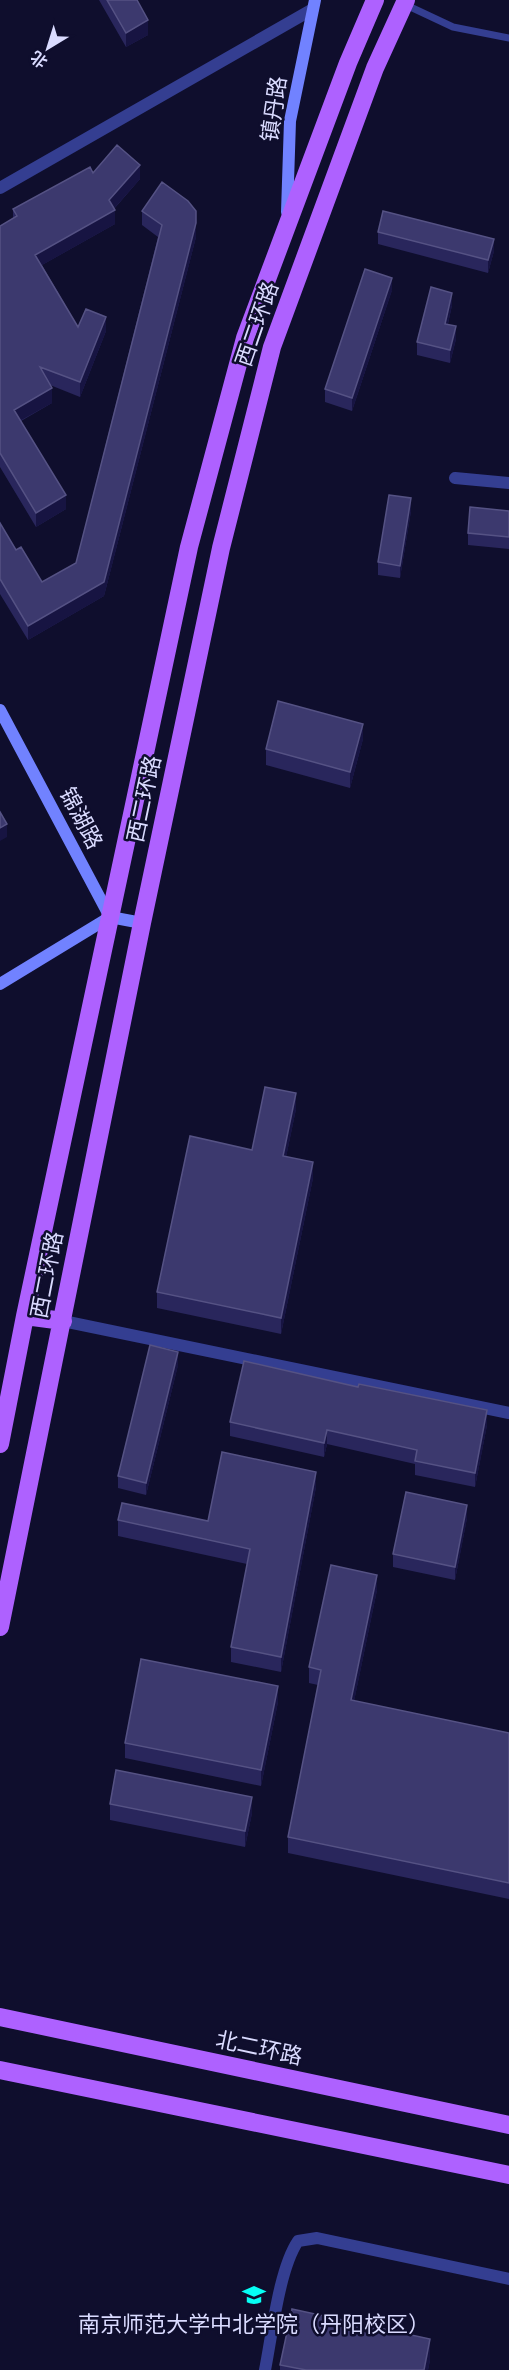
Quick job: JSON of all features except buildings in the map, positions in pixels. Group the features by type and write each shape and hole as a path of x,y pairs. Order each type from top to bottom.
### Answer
{"main road":[{"name":"西二环路","path":"0,1444 25,1316 189,547 245,338 348,63 375,0"},
{"name":"西二环路","path":"0,1628 142,923 221,548 272,347 375,68 405,2"},
{"path":"287,226 314,237"},
{"path":"25,1316 63,1321"},
{"name":"北二环路","path":"0,2017 509,2125"},
{"path":"0,2070 509,2175"}],"street":[{"name":"镇丹路","path":"287,226 290,121 314,5"},
{"path":"0,188 314,5"},
{"path":"455,478 509,483"},
{"name":"锦湖路","path":"0,710 110,917"},
{"path":"0,984 110,917 142,923"},
{"path":"63,1321 509,1413"},
{"path":"265,2370 285,2269 290,2253 298,2241 317,2238 509,2279"}],"lane":[{"path":"405,2 453,27 509,38"}],"place":[{"name":"南京师范大学中北学院（丹阳校区）","path":"254,2295"}]}
